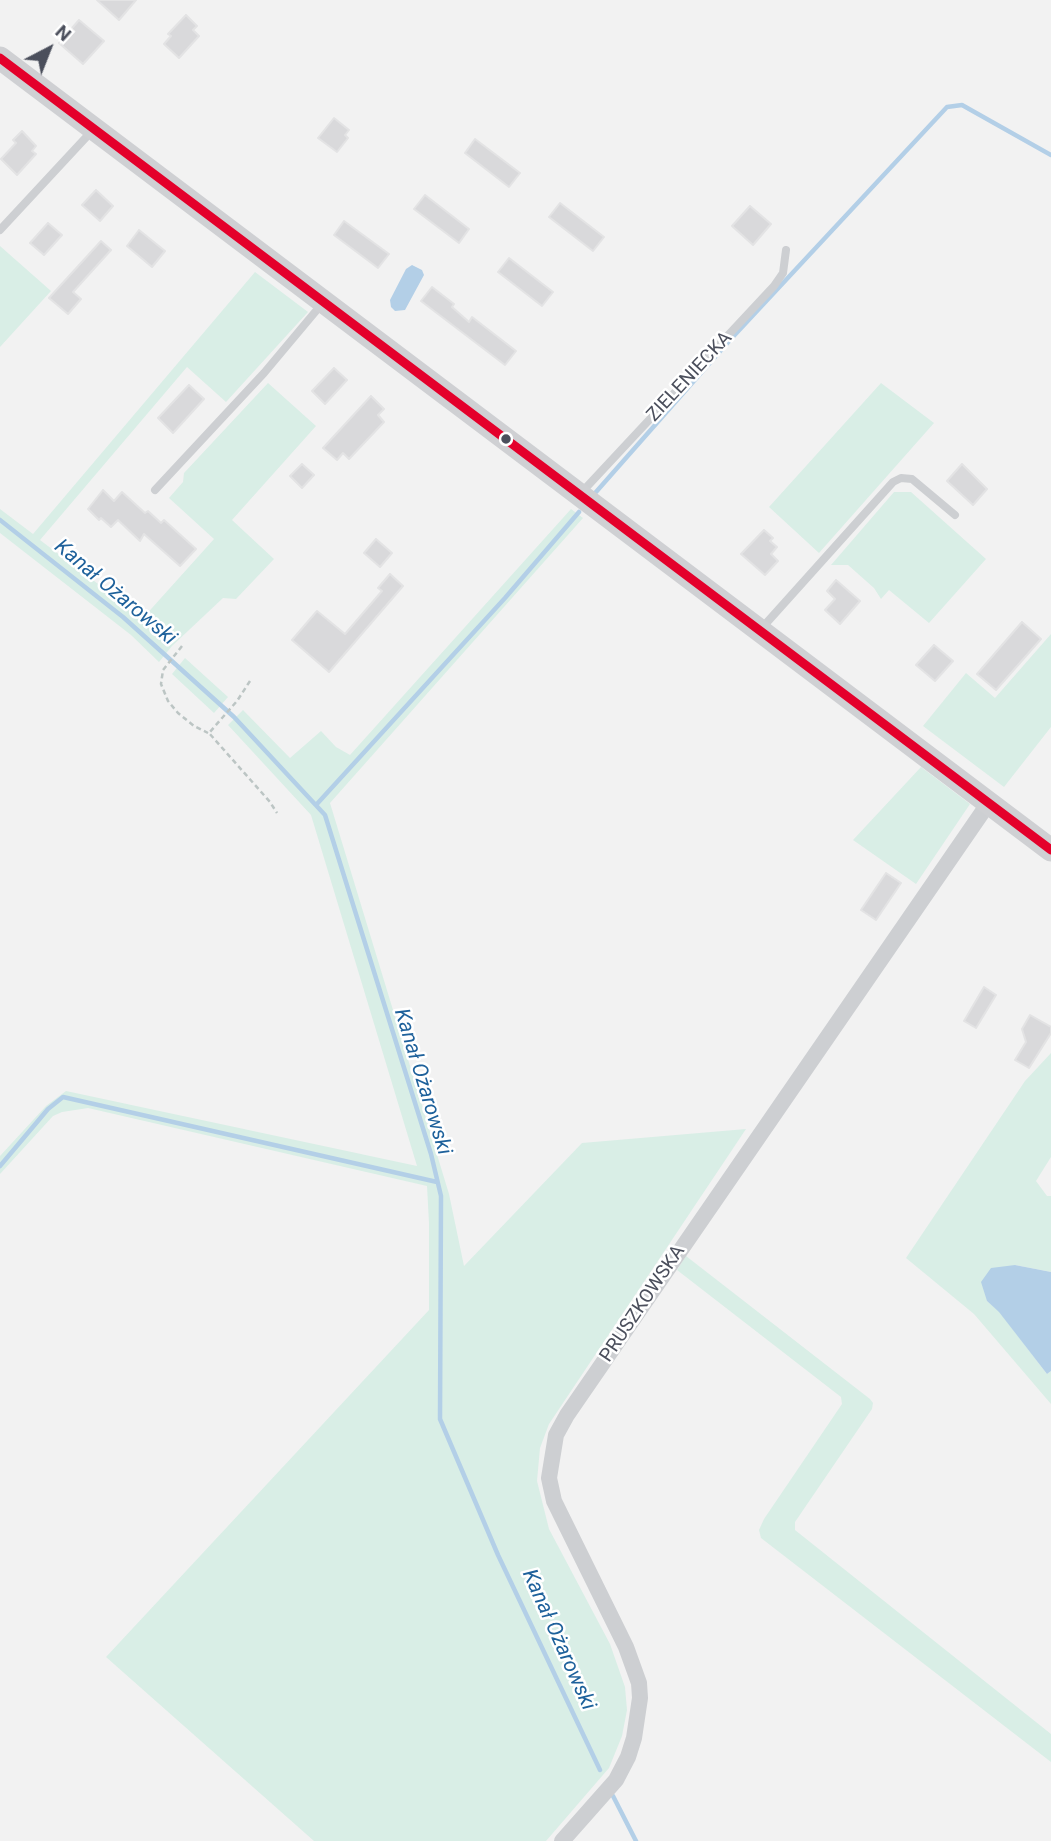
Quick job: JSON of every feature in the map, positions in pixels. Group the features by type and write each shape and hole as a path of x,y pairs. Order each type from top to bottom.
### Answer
{"street":[{"path":"0,58 1051,850"},
{"name":"PRUSZKOWSKA","path":"562,1841 616,1780 634,1738 640,1698 639,1684 626,1647 554,1501 550,1478 556,1435 567,1415 988,804"}],"lane":[{"path":"0,230 93,129"},
{"name":"ZIELENIECKA","path":"579,495 774,286 783,273 786,250"},
{"path":"155,490 264,373 323,302"},
{"path":"759,632 893,482 901,478 912,479 955,516"}],"path":[{"path":"182,646 163,670 161,684 168,701 194,726 209,733 277,813"},
{"path":"209,733 237,701 250,681"}],"green space":[{"path":"0,246 51,291 0,347"},
{"path":"255,272 308,312 226,402 187,367 40,540 143,618 214,539 169,498 183,482 184,473 268,383 316,426 232,520 274,559 236,599 223,598 172,646 159,662 131,635 0,533 0,509 33,534"},
{"path":"881,383 934,423 819,553 769,507"},
{"path":"894,492 911,492 986,559 929,623 889,590 881,599 874,588 848,565 831,565"},
{"path":"571,509 583,518 330,803 449,1194 464,1266 582,1143 746,1129 549,1424 540,1448 537,1481 549,1529 610,1644 625,1687 627,1710 622,1736 609,1768 546,1841 314,1841 106,1657 429,1310 427,1186 88,1108 53,1116 0,1174 0,1156 46,1106 66,1091 417,1166 311,815 228,725 243,710 290,758 321,731 336,747 350,755"},
{"path":"1051,634 1051,727 1004,787 923,726 966,673 995,698"},
{"path":"185,658 228,697 214,713 172,674"},
{"path":"921,767 970,804 916,884 853,840"},
{"path":"1051,1053 1051,1157 1036,1181 1047,1196 1051,1196 1051,1272 1015,1265 987,1301 999,1311 1047,1374 1051,1371 1051,1404 974,1314 906,1258 1025,1081"},
{"path":"686,1256 873,1403 872,1409 795,1522 795,1530 1051,1734 1051,1762 761,1538 759,1530 764,1519 842,1404 841,1397 677,1270"}],"water":[{"path":"412,265 422,270 424,275 405,310 395,311 390,300 406,269"},
{"path":"1015,1265 1051,1272 1051,1371 1047,1374 999,1312 987,1301 981,1282 991,1268"}],"building":[{"path":"97,0 136,0 119,20"},
{"path":"186,15 197,26 193,30 199,36 179,58 164,44 171,36 168,34"},
{"path":"79,20 104,41 83,64 59,43"},
{"path":"334,118 349,130 345,135 348,138 337,152 318,138"},
{"path":"22,131 36,146 32,151 36,154 17,175 1,159 16,143 13,140"},
{"path":"475,139 520,173 509,187 465,153"},
{"path":"96,190 113,206 100,221 82,205"},
{"path":"425,195 469,229 459,243 414,209"},
{"path":"560,203 604,237 593,251 549,217"},
{"path":"750,206 771,224 753,245 732,226"},
{"path":"344,221 389,254 378,268 334,235"},
{"path":"48,223 62,235 44,255 30,243"},
{"path":"139,230 165,251 152,267 127,246"},
{"path":"101,241 111,250 73,292 81,299 68,314 49,298"},
{"path":"509,258 553,292 542,306 498,272"},
{"path":"432,287 454,304 452,307 469,322 472,317 516,351 505,365 421,301"},
{"path":"334,368 347,380 325,404 312,391"},
{"path":"189,385 204,399 173,433 158,418"},
{"path":"371,396 384,409 378,415 384,422 349,459 343,453 337,460 323,448"},
{"path":"302,464 314,475 302,488 290,476"},
{"path":"962,464 987,489 973,505 947,481"},
{"path":"103,490 114,501 122,492 145,513 148,511 161,523 164,520 196,549 180,566 144,534 140,541 118,520 111,527 101,518 99,520 88,509"},
{"path":"764,530 773,538 770,541 777,547 771,554 778,561 765,575 741,554"},
{"path":"376,539 392,553 380,567 364,553"},
{"path":"390,574 403,586 329,672 292,640 317,611 345,634 382,591 378,588"},
{"path":"836,580 860,601 840,624 825,610 835,599 827,591"},
{"path":"1022,622 1041,639 996,690 977,674"},
{"path":"934,645 953,661 935,681 916,665"},
{"path":"886,873 901,883 876,920 861,910"},
{"path":"984,987 996,995 976,1028 964,1021"},
{"path":"1030,1015 1051,1027 1051,1033 1029,1068 1015,1060 1026,1042 1022,1029"}],"waterway":[{"path":"596,492 730,340 947,107 962,105 1051,155"},
{"path":"316,805 505,598 579,512"},
{"name":"Kanał Ożarowski","path":"0,520 123,617 234,717 325,815 431,1154 441,1196 440,1419 498,1555 600,1770"},
{"path":"0,1166 48,1109 63,1097 437,1182"},
{"name":"Kanał Ożarowski","path":"613,1796 636,1841"}],"transit line":[{"path":"0,58 1051,850"}]}
